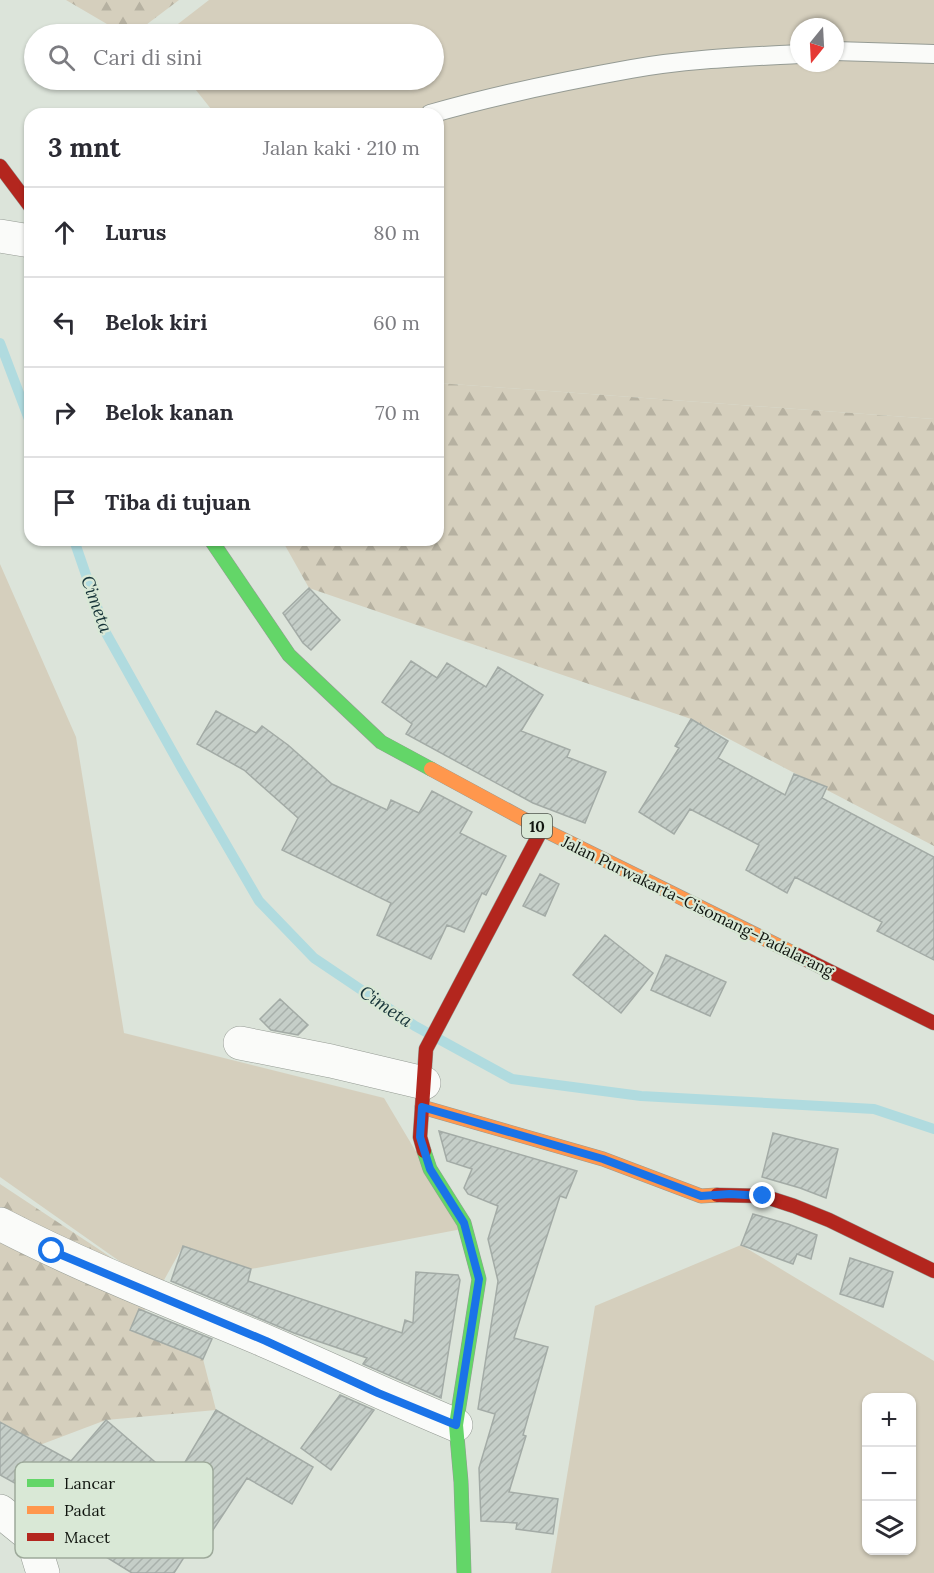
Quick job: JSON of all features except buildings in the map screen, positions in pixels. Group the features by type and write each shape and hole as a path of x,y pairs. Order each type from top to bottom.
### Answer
{"main road":[{"path":"0,166 24,198"},
{"name":"Jalan Purwakarta–Cisomang–Padalarang","path":"215,546 289,655 381,742 542,829 934,1023"},
{"path":"464,1573 461,1482 456,1425 479,1279 464,1223 430,1169 420,1137 426,1049 542,829"},
{"path":"423,1095 701,1196 730,1194 763,1196 794,1206 829,1220 934,1271"}],"street":[{"path":"0,236 24,240"},
{"path":"240,1043 331,1061 423,1095"},
{"path":"0,1224 52,1251 266,1341 378,1393 456,1425"},
{"path":"0,1511 15,1523"},
{"path":"38,1558 43,1573"}],"lane":[{"path":"844,51 934,54"},
{"path":"444,110 632,69 717,58 790,54"}],"green space":[{"path":"66,0 179,0 147,24 107,24"},
{"path":"209,0 934,0 934,419 444,383 444,108 210,108 196,90 444,90 444,24 178,24"},
{"path":"444,383 934,419 934,846 691,719 309,588 285,546 444,546"},
{"path":"0,564 76,737 124,1033 384,1098 462,1229 251,1269 183,1246 159,1289 0,1177"},
{"path":"0,1184 159,1289 131,1330 203,1359 216,1410 106,1420 0,1460"},
{"path":"741,1245 934,1361 934,1573 551,1573 595,1306"}],"waterway":[{"name":"Cimeta","path":"0,343 24,406"},
{"name":"Cimeta","path":"76,546 106,633 181,767 259,901 314,958 415,1026 512,1079 641,1096 874,1109 934,1129"}],"traffic: fast":[{"path":"215,546 289,655 381,742 431,769"},
{"path":"424,1151 430,1169 464,1223 479,1279 456,1425 461,1482 464,1573"}],"traffic: slow":[{"path":"431,769 542,829 795,954"},
{"path":"422,1107 603,1159 701,1196 717,1195"}],"traffic: jam":[{"path":"0,166 24,198"},
{"path":"424,1151 420,1137 426,1049 542,829"},
{"path":"795,954 934,1023"},
{"path":"717,1195 763,1196 794,1206 829,1220 934,1271"}],"route":[{"path":"52,1251 266,1341 378,1393 456,1425 479,1279 464,1223 430,1169 420,1137 422,1107 603,1159 701,1196 730,1194 763,1196"}]}
